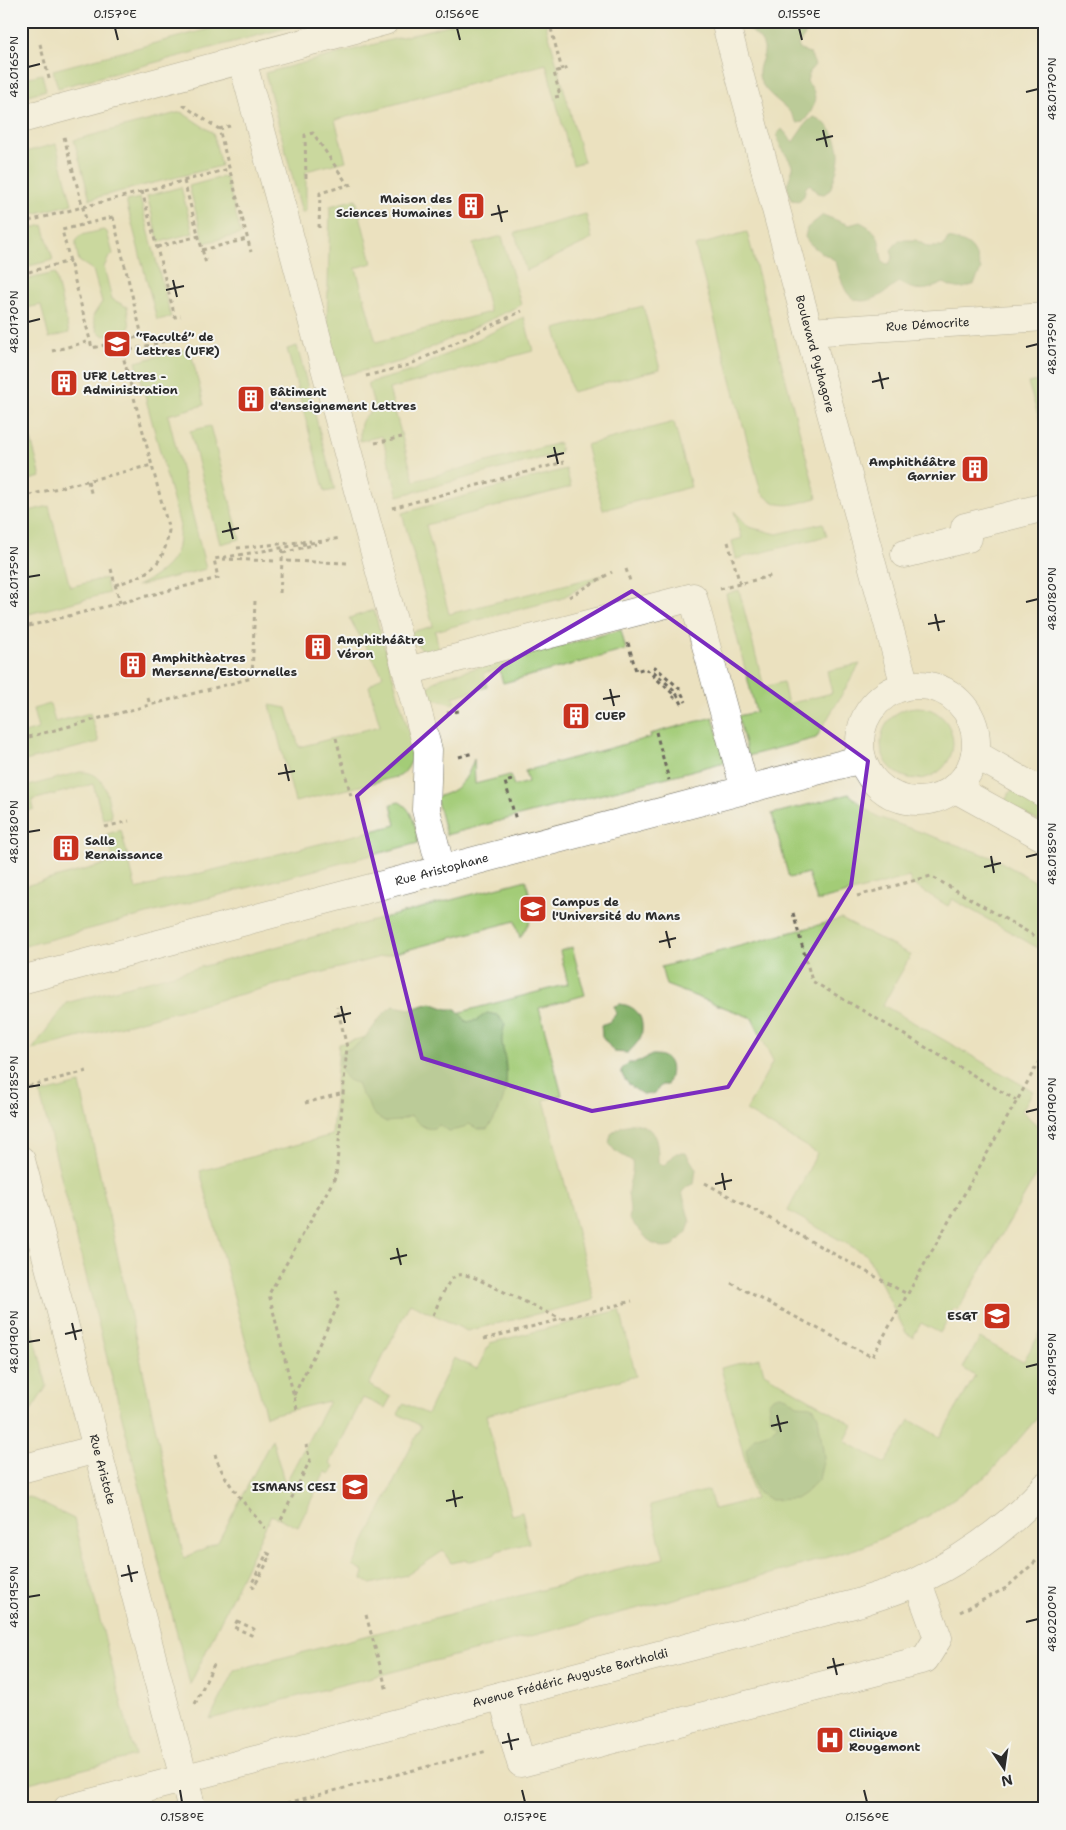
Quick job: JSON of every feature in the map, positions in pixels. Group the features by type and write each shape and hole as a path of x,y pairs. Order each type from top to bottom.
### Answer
{"street":[{"path":"21,119 385,21"},
{"name":"Boulevard Pythagore","path":"725,21 906,686"},
{"path":"242,60 428,750 426,810 441,869"},
{"name":"Rue Démocrite","path":"809,332 1045,317"},
{"path":"905,554 968,538 965,527 1045,507"},
{"path":"407,671 693,597 745,790"},
{"path":"906,686 934,687 948,693 961,703 970,716 975,731 975,754 968,773 954,788 939,797 913,801 896,797 881,788 869,775 862,759 860,738 871,708 886,694 896,688 906,686"},
{"path":"975,754 1045,794"},
{"name":"Rue Aristophane","path":"21,980 862,759"},
{"path":"954,788 1045,838"},
{"name":"Rue Aristote","path":"21,1160 192,1809"},
{"path":"21,1469 97,1449"},
{"name":"Avenue Frédéric Auguste Bartholdi","path":"67,1809 858,1603 915,1583 982,1543 1011,1521 1045,1487"},
{"path":"502,1696 521,1763 925,1659 938,1638 922,1594 915,1583"}],"path":[{"path":"549,21 562,70"},
{"path":"554,97 560,96 554,72 568,68"},
{"path":"178,102 219,129 251,252"},
{"path":"219,129 234,125"},
{"path":"306,179 305,135 313,134 350,185 320,193 319,229"},
{"path":"21,222 229,169"},
{"path":"184,180 206,264"},
{"path":"142,191 175,317 181,316"},
{"path":"113,217 142,336 119,341 92,348 62,230 113,217"},
{"path":"157,247 199,236"},
{"path":"202,250 248,239"},
{"path":"21,274 70,261"},
{"path":"366,376 409,365 522,310"},
{"path":"122,352 186,336"},
{"path":"52,351 90,341"},
{"path":"115,585 146,574 158,562 166,547 168,526 119,341"},
{"path":"384,441 402,437"},
{"path":"365,515 564,462"},
{"path":"21,498 152,464"},
{"path":"88,481 92,496"},
{"path":"214,559 342,538 237,548"},
{"path":"283,553 330,541"},
{"path":"728,542 740,584"},
{"path":"280,593 283,545"},
{"path":"214,559 277,561"},
{"path":"21,628 218,578 214,559"},
{"path":"287,561 378,564"},
{"path":"111,569 120,603"},
{"path":"626,569 630,581"},
{"path":"569,597 612,572"},
{"path":"693,597 774,575"},
{"path":"21,739 252,678 255,600"},
{"path":"620,616 636,671 645,668 673,692 675,696 673,698"},
{"path":"682,704 680,699 652,670 654,667 679,688 686,702"},
{"path":"673,692 679,688"},
{"path":"680,699 684,697"},
{"path":"148,698 150,705"},
{"path":"656,732 676,808"},
{"path":"336,738 352,800"},
{"path":"458,757 473,753"},
{"path":"512,780 505,782 523,848"},
{"path":"105,827 129,821"},
{"path":"857,896 931,876 1045,942"},
{"path":"793,913 812,981 1016,1100"},
{"path":"297,1409 269,1294 336,1176 347,1047 337,1007"},
{"path":"731,1282 872,1357 1045,1051"},
{"path":"21,1088 87,1071"},
{"path":"305,1103 344,1094"},
{"path":"705,1183 908,1294"},
{"path":"433,1315 450,1280 456,1276 463,1275 474,1277 561,1319"},
{"path":"294,1396 339,1304 336,1291"},
{"path":"484,1339 632,1301"},
{"path":"281,1520 310,1460 306,1444"},
{"path":"215,1454 217,1462 238,1496 265,1528"},
{"path":"267,1553 271,1555 254,1587 251,1585 267,1553"},
{"path":"366,1615 386,1691"},
{"path":"237,1621 254,1629 251,1635 234,1627 237,1621"}],"highlighted area":[{"path":"632,591 868,761 851,886 728,1087 592,1111 422,1058 357,796 503,666"}],"green space":[{"path":"239,21 313,21 58,88 53,70"},
{"path":"463,21 545,21 584,162 573,165 546,64 335,120 346,161 306,171 306,211 302,213 265,73"},
{"path":"748,21 806,21 805,35 798,45 800,50 810,53 815,65 809,72 807,82 815,97 813,107 803,122 797,123 761,82 759,70 764,46 748,27"},
{"path":"42,74 46,90 21,97 21,79"},
{"path":"181,112 213,133 221,166 90,199 74,140"},
{"path":"813,117 824,123 835,137 839,149 837,168 830,190 824,194 817,193 810,184 806,187 804,196 799,201 791,200 787,185 793,168 780,144 777,134 782,129 793,142 806,123"},
{"path":"56,144 72,204 21,217 21,153"},
{"path":"226,176 241,234 204,243 189,186"},
{"path":"181,187 193,233 159,242 147,196"},
{"path":"140,198 171,317 157,320 126,201"},
{"path":"356,199 372,263 356,268 376,342 490,312 473,244 502,236 521,305 403,361 341,376 327,327 330,206"},
{"path":"586,214 592,239 526,271 515,233"},
{"path":"823,215 849,225 860,222 873,230 878,239 883,263 889,264 893,257 891,250 899,240 916,240 928,247 943,247 948,238 971,247 981,270 974,284 966,287 956,288 944,283 921,290 898,282 888,291 875,298 861,301 855,299 849,295 845,288 836,261 815,248 805,237 807,228"},
{"path":"43,225 53,260 21,268 21,231"},
{"path":"103,230 107,232 113,254 104,267 112,299 127,307 130,327 127,330 104,336 97,331 93,316 102,302 93,270 79,261 76,245 78,237"},
{"path":"747,232 817,498 794,504 787,505 774,502 761,492 695,246"},
{"path":"55,273 69,333 49,338 41,305 21,309 21,281"},
{"path":"643,306 660,369 572,392 555,329"},
{"path":"524,317 533,351 389,389 414,481 559,443 561,453 398,496 382,436 360,441 363,419 375,409 368,383 412,371"},
{"path":"297,346 335,490 325,492 287,349"},
{"path":"190,348 204,405 168,415 206,569 137,586 156,575 172,559 178,546 180,526 136,362"},
{"path":"1045,380 1045,437 1028,383"},
{"path":"21,402 41,477 21,482"},
{"path":"674,422 691,487 603,510 586,445"},
{"path":"210,426 240,539 220,544 190,431"},
{"path":"566,469 571,487 426,525 449,614 603,575 560,599 435,631 440,655 421,649 415,642 411,632 433,626 402,513"},
{"path":"49,506 70,587 105,578 109,593 21,616 21,513"},
{"path":"734,511 749,527 777,534 823,523 827,536 736,559 732,541 742,538"},
{"path":"739,590 764,687 783,682 788,704 832,693 827,671 860,664 816,738 748,756 738,716 756,712 726,594"},
{"path":"374,610 414,751 411,762 406,771 400,776 295,802 270,705 287,708 299,747 380,726 369,686 383,675 349,618"},
{"path":"621,630 626,650 503,683 499,669 484,673 487,687 452,697 455,702 451,704 438,700 425,700 429,686 442,677"},
{"path":"50,704 55,722 90,713 99,742 21,762 21,734 38,729 33,709"},
{"path":"917,707 937,713 947,723 953,743 947,763 937,773 917,779 897,773 887,763 881,743 887,723 897,713"},
{"path":"713,717 725,762 446,835 436,797 444,795 461,784 474,759 475,784 510,775 514,786 528,782 525,771 651,737 650,734"},
{"path":"80,772 96,776 101,781 107,794 112,817 103,819 93,784 32,800 34,809 21,813 21,788"},
{"path":"1014,786 1045,803 1045,825 1004,802"},
{"path":"849,794 875,816 994,858 1045,887 1045,952 952,899 948,906 912,884 909,877 817,901 808,873 789,878 772,814"},
{"path":"399,802 411,814 418,843 21,947 21,887 114,862 107,834 121,830 136,889 396,825 391,804"},
{"path":"526,880 534,914 520,938 515,921 32,1050 66,1003"},
{"path":"841,919 911,955 883,1005 1033,1091 1022,1111 1045,1133 1045,1160 958,1310 954,1308 940,1333 921,1323 913,1337 906,1333 867,1255 788,1211 817,1153 746,1111 773,1061 752,1018 666,985 661,967"},
{"path":"572,947 585,995 539,1008 562,1095 544,1100 594,1300 467,1331 410,1303 369,1385 391,1397 385,1408 363,1398 330,1463 334,1466 330,1474 325,1472 298,1527 271,1515 190,1685 40,1094 80,1084 184,1558 218,1542 272,1439 285,1484 329,1401 266,1416 200,1171 332,1135 339,1044 568,984 560,951"},
{"path":"431,1003 447,1009 456,1009 467,1022 477,1020 487,1013 497,1015 505,1024 502,1042 506,1069 506,1088 498,1113 487,1129 478,1129 469,1124 460,1129 449,1131 439,1125 431,1129 424,1127 411,1116 397,1121 386,1122 376,1116 370,1109 357,1083 344,1076 340,1062 342,1052 352,1048 361,1041 388,1009 393,1006 411,1009"},
{"path":"620,1004 631,1007 636,1011 642,1024 641,1036 628,1053 614,1052 602,1036 601,1025 609,1022 616,1014 614,1006"},
{"path":"652,1055 664,1057 670,1064 669,1079 667,1085 661,1085 655,1093 644,1095 627,1082 621,1070 628,1063 636,1063"},
{"path":"635,1123 648,1128 655,1137 658,1148 658,1162 664,1166 676,1153 686,1153 696,1169 694,1184 688,1186 682,1192 690,1222 687,1232 672,1247 664,1248 651,1243 629,1219 628,1194 632,1161 615,1151 609,1143 611,1134 622,1126"},
{"path":"21,1284 47,1386 21,1426"},
{"path":"620,1310 636,1376 486,1415 511,1515 522,1512 529,1543 497,1551 494,1555 467,1562 466,1560 451,1563 443,1551 407,1575 371,1584 362,1579 364,1572 353,1566 421,1426 398,1414 404,1403 427,1414 454,1358 477,1369 490,1343"},
{"path":"1045,1325 1045,1407 1038,1417 989,1474 930,1515 865,1546 786,1570 210,1719 235,1670 664,1558 650,1505 709,1490 714,1509 755,1499 721,1368 760,1358 764,1373 853,1425 845,1441 885,1464 910,1420 940,1437 975,1376 963,1368 980,1338 1023,1362"},
{"path":"780,1395 787,1397 797,1405 814,1408 818,1416 824,1457 819,1479 805,1493 796,1499 771,1500 757,1492 752,1479 746,1450 755,1437 770,1432 778,1425 771,1419 768,1403 773,1397"},
{"path":"29,1497 74,1519 135,1756 21,1785 21,1499"}],"place":[{"name":"Maison des Sciences Humaines","path":"471,206"},
{"name":"“Faculté” de Lettres (UFR)","path":"117,344"},
{"name":"UFR Lettres - Administration","path":"64,383"},
{"name":"Bâtiment d'enseignement Lettres","path":"251,399"},
{"name":"Amphithéâtre Garnier","path":"975,469"},
{"name":"Amphithéâtre Véron","path":"318,647"},
{"name":"Amphithèatres Mersenne/Estournelles","path":"133,665"},
{"name":"CUEP","path":"576,716"},
{"name":"Salle Renaissance","path":"66,848"},
{"name":"Campus de l'Université du Mans","path":"533,909"},
{"name":"ESGT","path":"997,1316"},
{"name":"ISMANS CESI","path":"355,1487"},
{"name":"Clinique Rougemont","path":"830,1740"}]}
